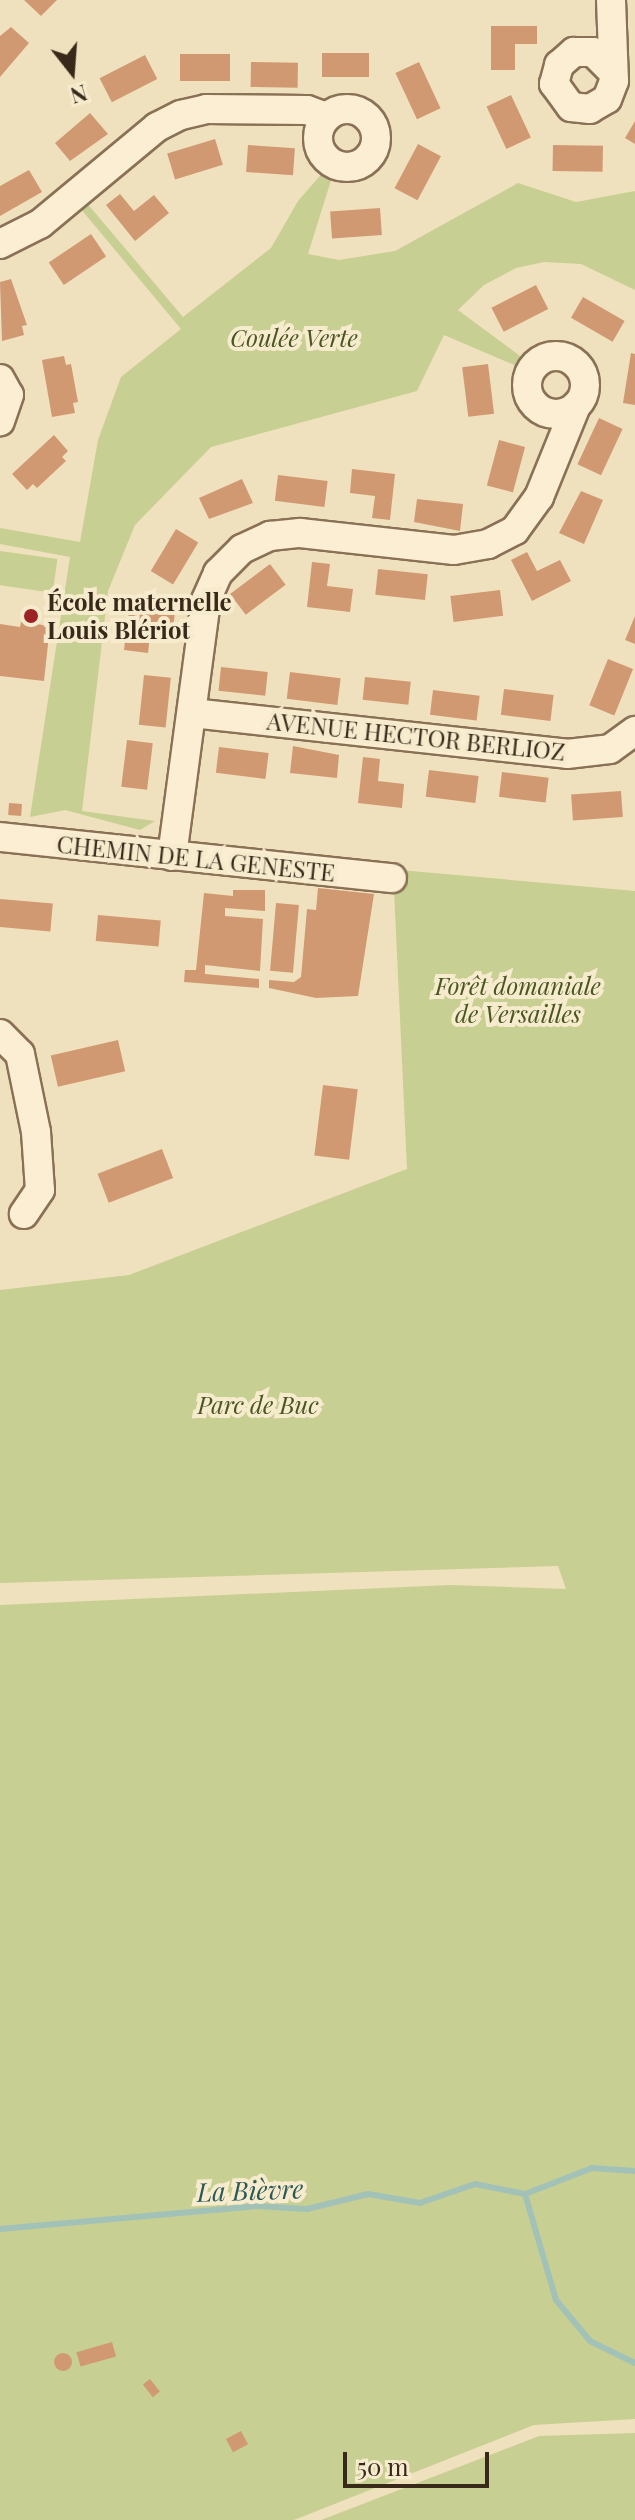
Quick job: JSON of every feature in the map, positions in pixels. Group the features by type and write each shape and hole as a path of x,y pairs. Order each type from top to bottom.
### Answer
{"street":[{"path":"611,0 613,72"},
{"path":"0,244 40,224 157,127 181,115 206,109 292,110 326,117"},
{"path":"172,856 206,600 218,573 242,549 270,536 300,533 454,550 488,544 515,530 539,497 585,389 582,371 559,355 541,359 528,374 527,393 538,409 551,466"},
{"path":"0,379 9,405 0,421"},
{"path":"538,409 553,414 576,406"},
{"name":"AVENUE HECTOR BERLIOZ","path":"192,713 567,754 610,749 635,731"},
{"name":"CHEMIN DE LA GENESTE","path":"0,837 392,878"},
{"path":"0,1034 20,1054 36,1132 40,1190 24,1214"}],"green space":[{"name":"Coulée Verte","path":"325,170 333,174 308,254 339,260 395,251 518,183 576,202 635,191 635,290 581,264 544,262 516,268 484,285 458,310 524,359 519,367 444,335 417,391 211,447 135,525 108,591 82,811 155,821 140,830 65,810 30,817 70,557 0,544 0,528 80,542 98,440 121,377 181,329 80,208 86,202 183,317 271,248 298,201"},
{"path":"0,551 57,559 53,593 0,585"},
{"path":"400,870 635,891 635,2419 534,2425 294,2520 0,2520 0,1605 450,1585 566,1589 558,1566 0,1583 0,1290 129,1275 407,1169 394,890"},
{"path":"635,2433 635,2520 321,2520 539,2436"}],"building":[{"path":"24,0 57,0 41,16"},
{"path":"491,26 537,26 537,44 515,44 515,70 491,70"},
{"path":"11,27 29,43 0,77 0,36"},
{"path":"322,53 369,53 369,77 322,77"},
{"path":"180,54 230,54 230,81 180,81"},
{"path":"145,55 157,79 112,102 100,78"},
{"path":"251,62 298,63 298,88 251,87"},
{"path":"419,62 441,108 417,119 395,73"},
{"path":"511,95 531,138 506,149 487,106"},
{"path":"90,113 108,134 70,161 55,143"},
{"path":"635,121 635,144 625,138"},
{"path":"215,139 223,165 175,179 167,154"},
{"path":"418,144 441,156 417,200 395,188"},
{"path":"248,145 295,148 293,175 246,172"},
{"path":"553,145 603,146 603,172 553,171"},
{"path":"29,170 42,192 0,216 0,186"},
{"path":"120,194 134,211 154,195 169,213 135,241 106,205"},
{"path":"380,208 382,235 332,238 330,211"},
{"path":"91,234 106,256 64,285 49,263"},
{"path":"11,279 27,325 22,326 24,335 2,341 0,282"},
{"path":"536,285 548,309 504,332 491,308"},
{"path":"583,297 625,321 613,342 571,318"},
{"path":"631,353 635,354 635,405 623,403"},
{"path":"64,356 66,365 71,364 78,402 73,403 75,413 52,417 42,360"},
{"path":"488,364 494,414 468,417 462,367"},
{"path":"599,418 623,429 601,475 577,464"},
{"path":"54,435 68,451 62,457 66,461 37,488 33,484 27,490 12,474"},
{"path":"499,440 525,447 513,492 487,485"},
{"path":"352,469 395,474 390,520 372,518 375,496 350,493"},
{"path":"278,475 328,481 324,507 275,501"},
{"path":"242,479 253,503 209,519 199,498"},
{"path":"581,491 603,500 584,544 559,533"},
{"path":"417,499 463,504 460,531 414,522"},
{"path":"176,529 198,542 173,584 151,571"},
{"path":"527,552 537,571 560,560 571,581 532,601 511,560"},
{"path":"312,562 330,564 327,586 353,589 350,612 307,607"},
{"path":"270,564 286,585 246,615 230,594"},
{"path":"378,569 428,574 425,600 375,595"},
{"path":"500,590 503,616 454,622 450,596"},
{"path":"129,607 175,612 173,629 151,627 148,653 124,650"},
{"path":"635,616 635,644 625,640"},
{"path":"21,622 50,626 44,681 0,676 0,624 20,627"},
{"path":"608,659 633,669 614,715 589,705"},
{"path":"221,667 268,672 265,696 218,691"},
{"path":"290,672 341,678 337,705 287,699"},
{"path":"144,675 171,678 166,728 139,725"},
{"path":"365,677 411,682 408,705 363,700"},
{"path":"504,689 554,695 550,721 501,715"},
{"path":"433,690 480,696 477,721 430,715"},
{"path":"127,740 153,743 147,790 121,787"},
{"path":"293,746 339,755 337,778 290,773"},
{"path":"219,747 269,753 265,779 216,773"},
{"path":"363,757 380,759 378,781 404,784 402,808 358,803"},
{"path":"429,770 479,776 475,803 426,797"},
{"path":"502,772 549,778 546,803 499,797"},
{"path":"621,791 623,817 573,820 571,794"},
{"path":"9,803 22,804 21,816 8,815"},
{"path":"318,888 374,894 358,996 316,998 269,988 269,980 294,982 301,977 307,909 316,910"},
{"path":"233,890 265,890 265,911 225,908 225,916 263,919 260,971 205,965 205,974 259,979 259,988 184,982 185,970 196,970 204,893 233,896"},
{"path":"0,899 53,904 50,932 0,927"},
{"path":"276,903 299,905 293,973 270,971"},
{"path":"98,915 161,920 158,946 96,941"},
{"path":"118,1040 125,1071 58,1087 51,1056"},
{"path":"323,1085 358,1089 349,1160 314,1155"},
{"path":"162,1149 173,1178 109,1203 98,1174"},
{"path":"112,2342 116,2356 81,2367 76,2352"},
{"path":"63,2353 72,2362 63,2371 54,2362"},
{"path":"150,2379 160,2392 153,2397 143,2385"},
{"path":"241,2431 248,2444 233,2452 226,2439"}],"waterway":[{"name":"La Bièvre","path":"0,2229 256,2206 307,2209 368,2194 420,2203 475,2184 525,2194 592,2168 635,2171"},
{"path":"525,2194 556,2300 590,2341 635,2363"}],"place":[{"name":"École maternelle Louis Blériot","path":"31,616"}],"park label":[{"name":"Forêt domaniale de Versailles","path":"518,1000"},
{"name":"Parc de Buc","path":"258,1405"}]}
